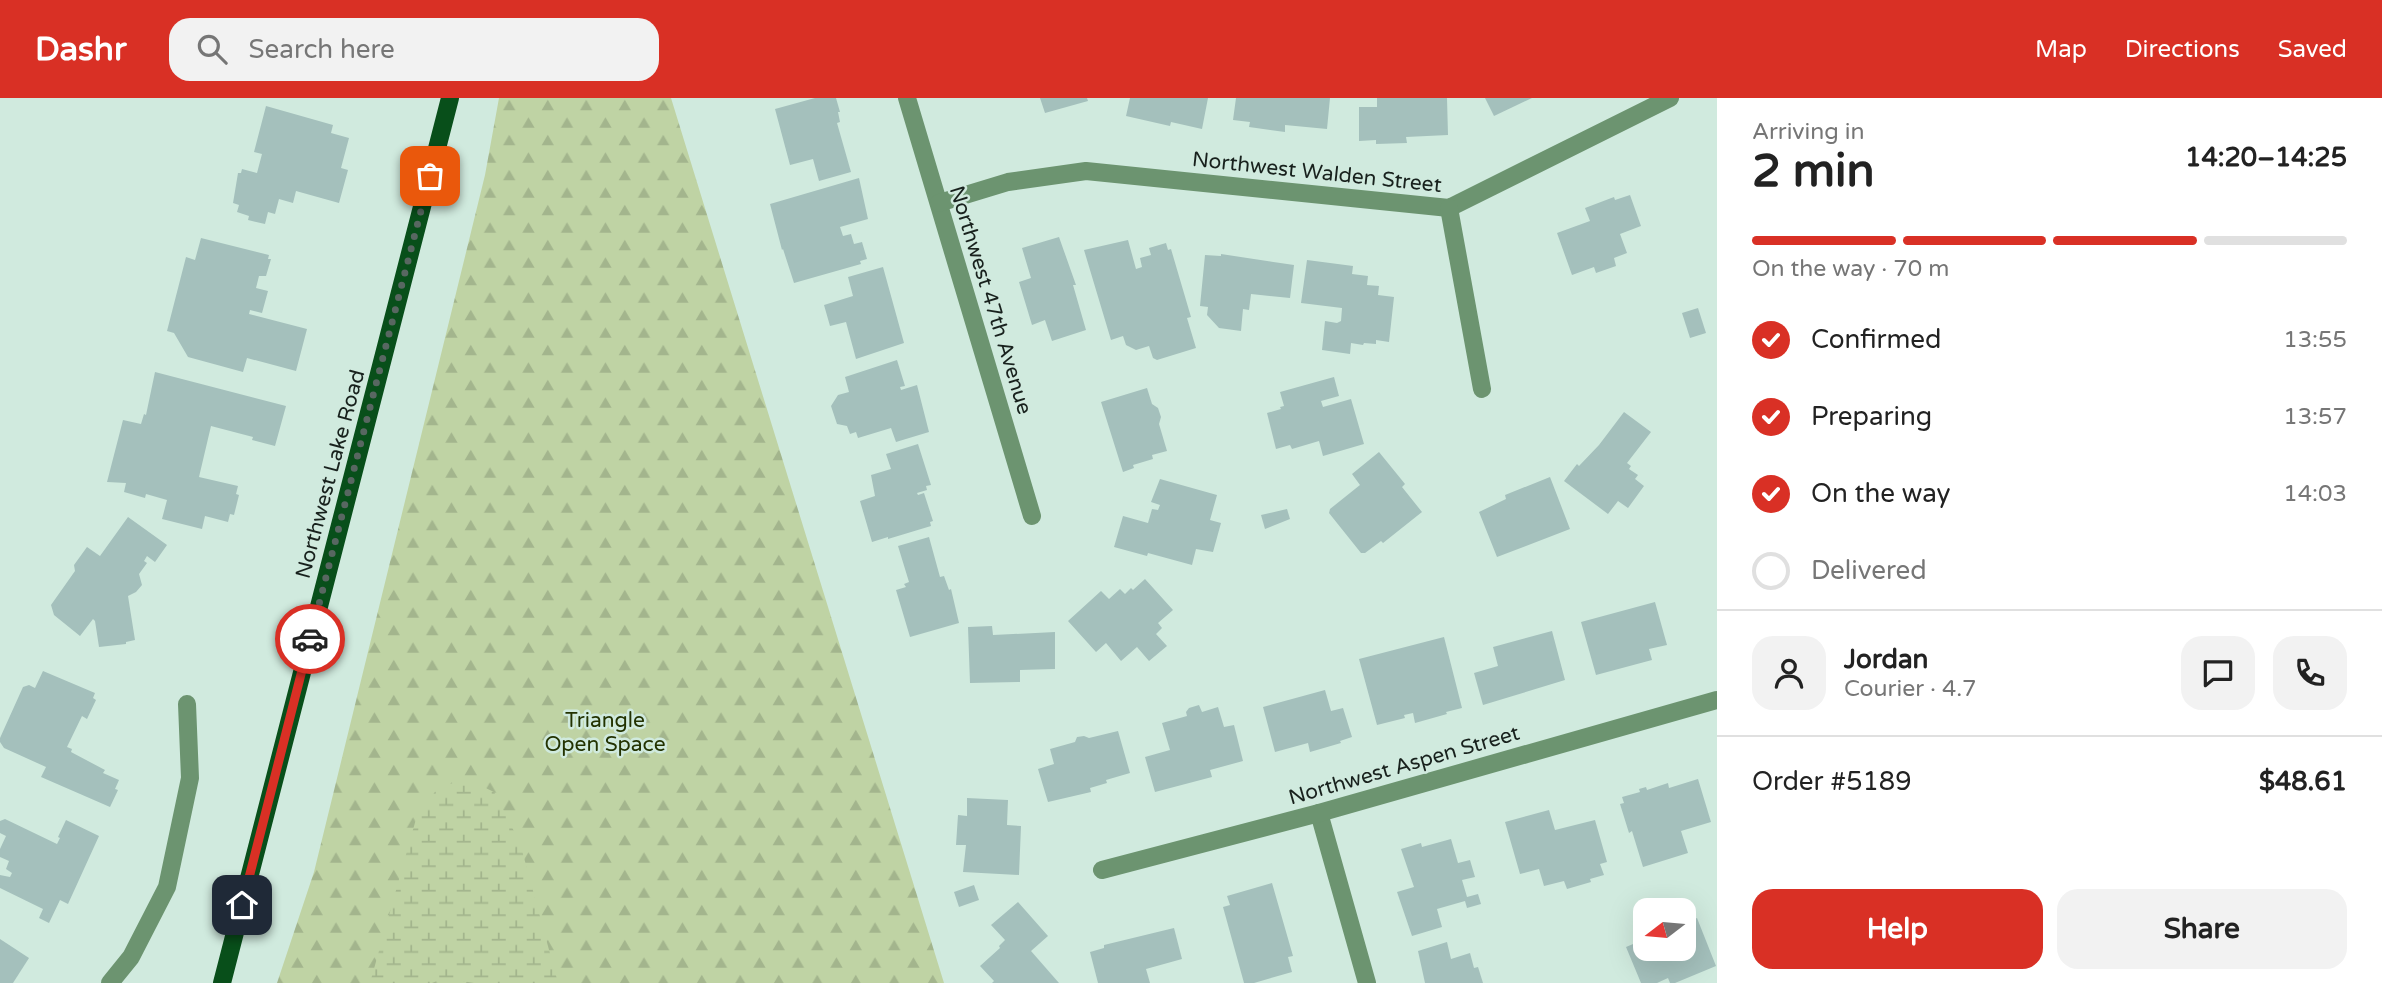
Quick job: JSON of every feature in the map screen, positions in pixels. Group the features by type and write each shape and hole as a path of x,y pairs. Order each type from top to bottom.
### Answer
{"main road":[{"name":"Northwest Lake Road","path":"222,983 450,98"}],"street":[{"name":"Northwest 47th Avenue","path":"906,98 1032,516"},
{"name":"Northwest Walden Street","path":"939,203 1008,182 1086,171 1449,208 1670,98"},
{"path":"1449,208 1482,389"},
{"name":"Northwest Aspen Street","path":"1102,870 1319,813 1717,701"},
{"path":"110,983 131,957 167,887 190,778 187,704"},
{"path":"1319,813 1367,983"}],"green space":[{"name":"Triangle Open Space","path":"499,98 671,98 944,983 277,983 314,872 485,175"},
{"path":"469,780 494,792 520,843 558,983 474,983 444,978 432,983 370,983 416,819 439,786"}],"building":[{"path":"815,98 836,98 840,112 840,122 837,123 851,172 819,181 813,159 790,165 775,109"},
{"path":"1040,98 1087,98 1088,101 1045,113"},
{"path":"1130,98 1208,98 1202,129 1171,122 1170,126 1126,116"},
{"path":"1236,98 1330,98 1327,129 1285,125 1285,132 1249,127 1250,122 1233,120"},
{"path":"1377,98 1447,98 1448,135 1406,137 1407,143 1376,144 1376,140 1359,141 1359,107 1377,107"},
{"path":"1485,98 1532,98 1494,116"},
{"path":"266,106 333,125 331,133 349,138 341,168 348,170 339,203 296,191 293,203 279,199 275,214 268,212 265,224 248,220 249,216 237,212 239,205 233,203 238,173 241,173 242,169 257,173 262,154 254,152"},
{"path":"859,178 868,219 840,227 843,236 851,234 854,244 862,242 867,259 860,261 861,264 794,283 770,204"},
{"path":"1630,195 1641,226 1620,234 1627,253 1614,258 1616,266 1596,273 1594,267 1572,275 1557,233 1590,221 1585,208 1614,197 1615,200"},
{"path":"1059,237 1076,285 1073,285 1086,330 1052,341 1045,320 1032,325 1019,282 1031,278 1022,248"},
{"path":"201,238 269,255 268,259 271,259 266,276 259,276 256,288 268,291 262,313 250,310 249,314 307,329 296,371 247,358 243,372 188,357 174,333 167,331 186,257 195,260"},
{"path":"1128,240 1136,269 1142,267 1140,258 1151,255 1149,248 1166,243 1168,250 1171,249 1191,317 1187,318 1196,348 1157,360 1153,358 1149,346 1136,350 1126,345 1123,336 1111,340 1084,250"},
{"path":"1221,254 1294,265 1290,298 1251,294 1249,310 1243,309 1241,331 1219,328 1207,315 1208,307 1200,306 1205,255"},
{"path":"1307,260 1353,266 1352,274 1368,276 1367,285 1379,286 1378,295 1394,297 1389,342 1376,340 1376,344 1351,343 1350,354 1322,350 1325,321 1341,321 1342,308 1301,303"},
{"path":"883,267 904,343 856,359 846,322 830,326 824,305 853,296 848,277"},
{"path":"1698,308 1706,333 1690,338 1682,313"},
{"path":"897,360 905,386 900,387 901,390 917,385 929,432 896,442 891,428 858,438 856,432 850,434 847,426 837,424 831,406 838,395 849,392 845,377"},
{"path":"155,372 286,406 275,446 211,426 199,477 238,486 236,494 239,495 234,515 230,514 228,522 205,516 202,529 162,519 167,500 124,492 126,483 107,482 123,420 141,424 144,414 146,415"},
{"path":"1334,377 1339,396 1321,401 1323,407 1351,399 1364,444 1323,456 1319,441 1292,449 1290,445 1276,449 1267,413 1284,406 1280,392"},
{"path":"1147,388 1152,404 1158,408 1161,417 1159,424 1167,451 1152,455 1153,459 1133,465 1134,468 1123,472 1101,402"},
{"path":"1624,412 1651,432 1627,463 1631,466 1629,469 1638,475 1635,479 1644,486 1628,508 1618,501 1608,514 1564,481 1577,464 1579,466 1599,445"},
{"path":"918,444 931,485 926,486 927,490 917,493 924,493 933,521 930,522 931,526 872,542 860,501 875,496 871,475 891,469 886,454"},
{"path":"1379,452 1405,484 1402,487 1422,512 1383,543 1381,541 1361,553 1329,513 1330,509 1360,485 1352,474"},
{"path":"1550,477 1570,529 1497,557 1479,512 1506,499 1505,495"},
{"path":"1160,479 1217,495 1210,520 1221,523 1213,552 1196,549 1192,565 1114,547 1123,516 1148,523 1152,509 1158,510 1160,505 1151,502"},
{"path":"1287,509 1290,519 1265,529 1261,515"},
{"path":"128,517 167,545 155,562 147,556 144,561 147,563 139,574 142,585 128,596 135,640 126,644 99,647 93,619 80,636 54,615 51,605 75,571 74,565 87,547 100,556"},
{"path":"929,537 940,577 944,576 949,590 951,589 959,623 910,637 896,590 906,587 904,584 909,582 898,546"},
{"path":"1145,579 1173,610 1158,623 1162,628 1156,634 1167,646 1149,661 1137,647 1121,661 1106,643 1096,652 1068,621 1101,591 1109,599 1120,589 1125,594 1131,588 1133,590"},
{"path":"1655,602 1667,645 1649,649 1652,660 1596,675 1581,622"},
{"path":"992,626 993,635 1055,632 1055,669 1020,670 1020,682 970,683 968,627"},
{"path":"1552,631 1565,680 1483,705 1474,673 1498,666 1493,647"},
{"path":"1444,637 1462,708 1415,723 1413,713 1404,715 1405,718 1377,725 1359,659"},
{"path":"43,671 95,693 93,698 96,700 87,719 82,716 67,747 72,749 71,752 105,770 103,773 119,780 115,789 118,790 110,807 41,777 46,767 4,748 0,742 23,687 29,685 35,688"},
{"path":"1325,690 1331,711 1343,708 1352,737 1310,752 1308,743 1275,752 1263,707"},
{"path":"1199,705 1202,712 1218,707 1224,727 1234,725 1243,761 1210,770 1212,777 1155,792 1145,757 1170,750 1162,723 1187,716 1189,708"},
{"path":"1118,731 1130,773 1106,780 1107,783 1090,788 1091,792 1048,802 1038,769 1054,764 1050,749 1075,742 1077,737 1089,738"},
{"path":"1698,779 1711,822 1681,831 1688,853 1643,867 1620,804 1624,803 1622,797 1640,792 1639,789 1646,787 1647,790 1668,783 1669,788"},
{"path":"967,798 1008,800 1007,825 1021,826 1019,875 963,872 966,845 956,845 958,815 967,816"},
{"path":"1549,810 1555,830 1595,820 1607,862 1600,864 1604,875 1567,889 1564,881 1544,886 1539,869 1520,874 1505,822"},
{"path":"5,819 57,844 66,820 99,836 68,904 60,900 49,923 39,918 43,909 0,888 0,875 10,877 12,873 6,869 9,861 0,857 0,849 6,836 0,833 0,821"},
{"path":"1451,839 1458,863 1470,860 1475,877 1462,880 1467,897 1478,894 1481,904 1467,908 1465,901 1437,909 1442,927 1412,936 1397,892 1414,887 1401,849 1421,843 1422,847"},
{"path":"1272,883 1293,956 1288,957 1292,972 1254,983 1244,983 1223,907 1230,905 1227,896"},
{"path":"974,885 979,900 959,907 954,892"},
{"path":"1018,902 1048,936 1031,951 1059,983 992,983 994,981 980,966 1005,940 991,925"},
{"path":"1696,918 1716,966 1675,983 1670,983 1668,978 1657,983 1641,983 1626,947 1633,944 1633,961 1696,961"},
{"path":"1174,928 1182,959 1146,969 1150,983 1098,983 1090,952 1104,948 1104,945"},
{"path":"0,939 29,958 13,983 0,983"},
{"path":"1447,942 1451,959 1470,953 1474,968 1478,967 1483,983 1425,983 1418,951"}],"way so far":[{"path":"310,639 430,176"}],"route":[{"path":"242,905 310,639"}]}
